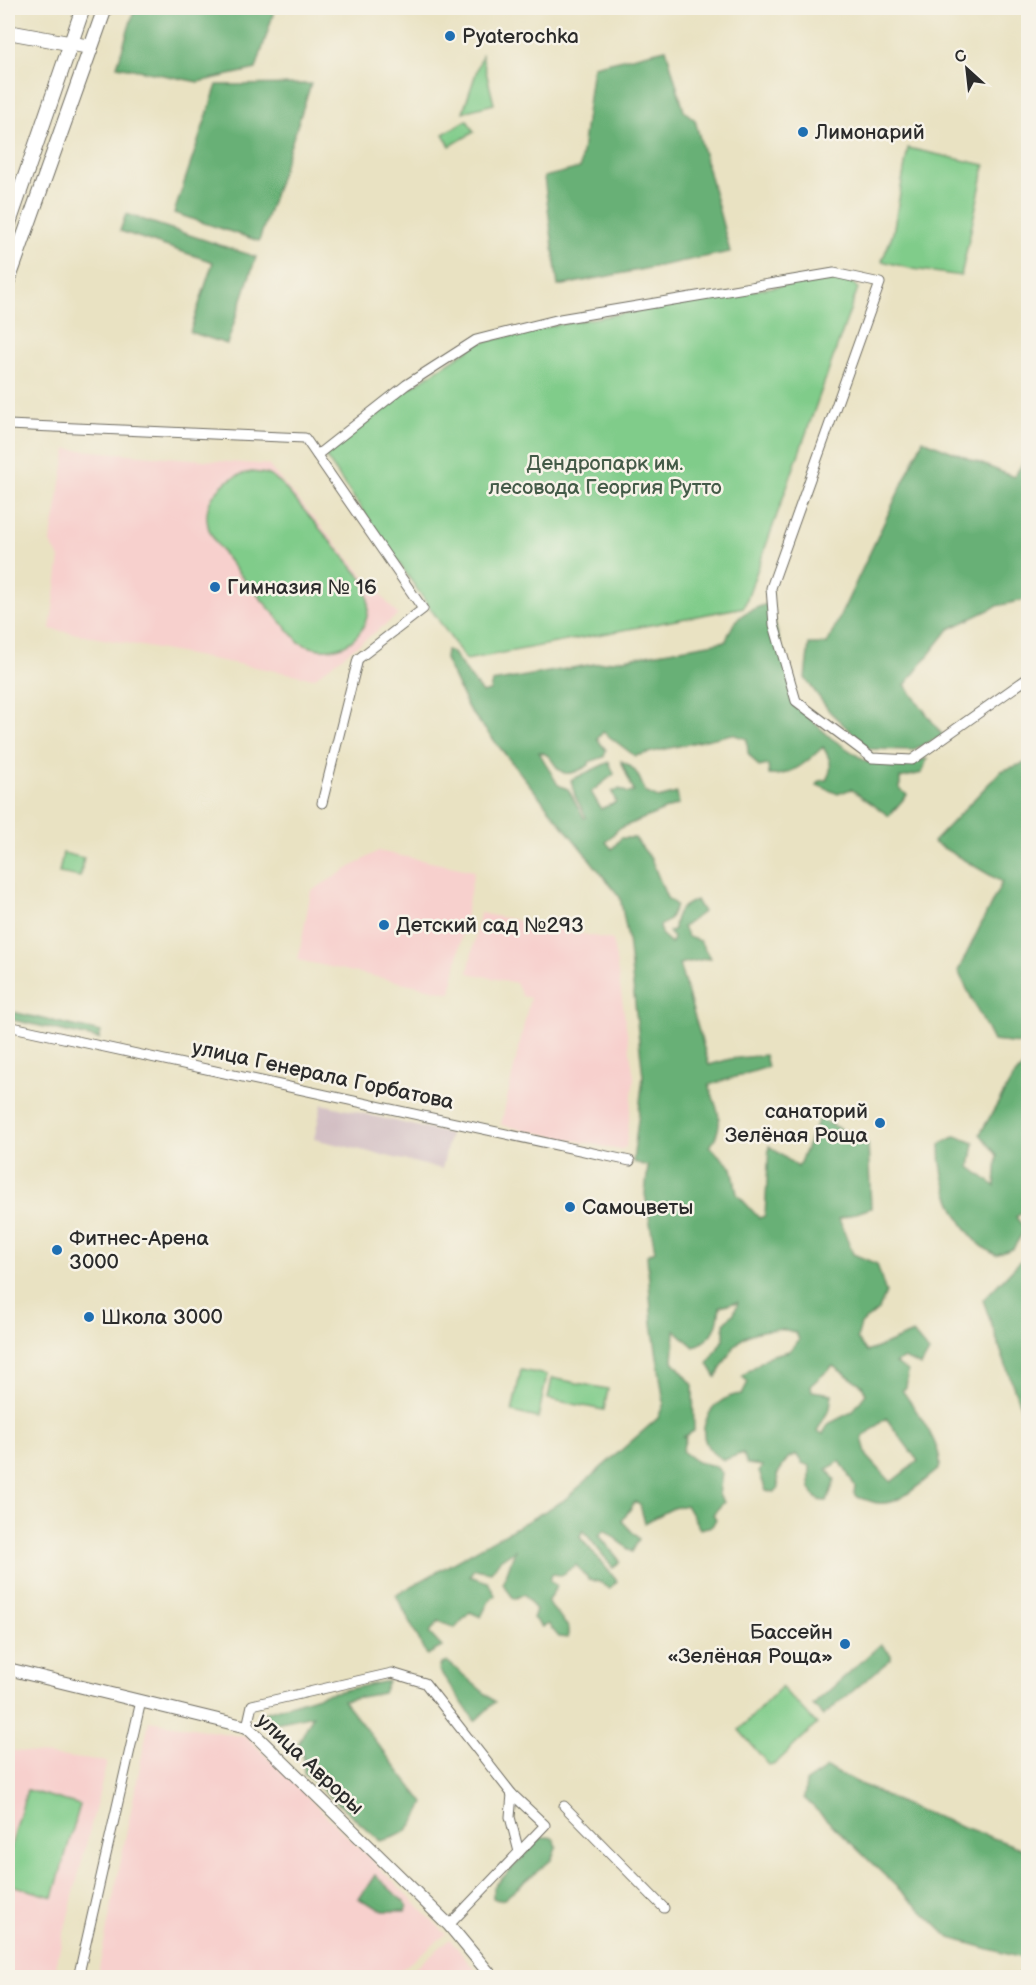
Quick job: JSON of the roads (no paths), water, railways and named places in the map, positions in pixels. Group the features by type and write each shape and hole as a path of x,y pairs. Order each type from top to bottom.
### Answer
{"main road":[{"path":"8,226 82,8"},
{"path":"8,281 105,8"},
{"path":"8,32 90,47"}],"street":[{"path":"317,455 406,385 476,340 560,319 834,273 880,283 771,588 774,625 796,701 873,758 912,760 1029,678"},
{"path":"8,425 305,438 423,609 358,659 322,802"},
{"name":"улица Генерала Горбатова","path":"8,1026 630,1161"},
{"name":"улица Авроры","path":"8,1669 247,1727 449,1925 493,1977"},
{"path":"247,1727 252,1706 392,1673 425,1683 512,1794 545,1825 449,1925"},
{"path":"78,1977 141,1701"},
{"path":"512,1794 510,1817 519,1852"},
{"path":"564,1806 664,1908"},
{"path":"1023,1977 1029,1970"}],"place":[{"name":"Pyaterochka","path":"450,36"},
{"name":"Лимонарий","path":"803,132"},
{"name":"Гимназия № 16","path":"215,587"},
{"name":"Детский сад №293","path":"384,925"},
{"name":"санаторий Зелёная Роща","path":"880,1123"},
{"name":"Самоцветы","path":"570,1207"},
{"name":"Фитнес-Арена 3000","path":"57,1250"},
{"name":"Школа 3000","path":"89,1317"},
{"name":"Бассейн «Зелёная Роща»","path":"845,1644"}],"park label":[{"name":"Дендропарк им. лесовода Георгия Рутто","path":"605,475"}]}
